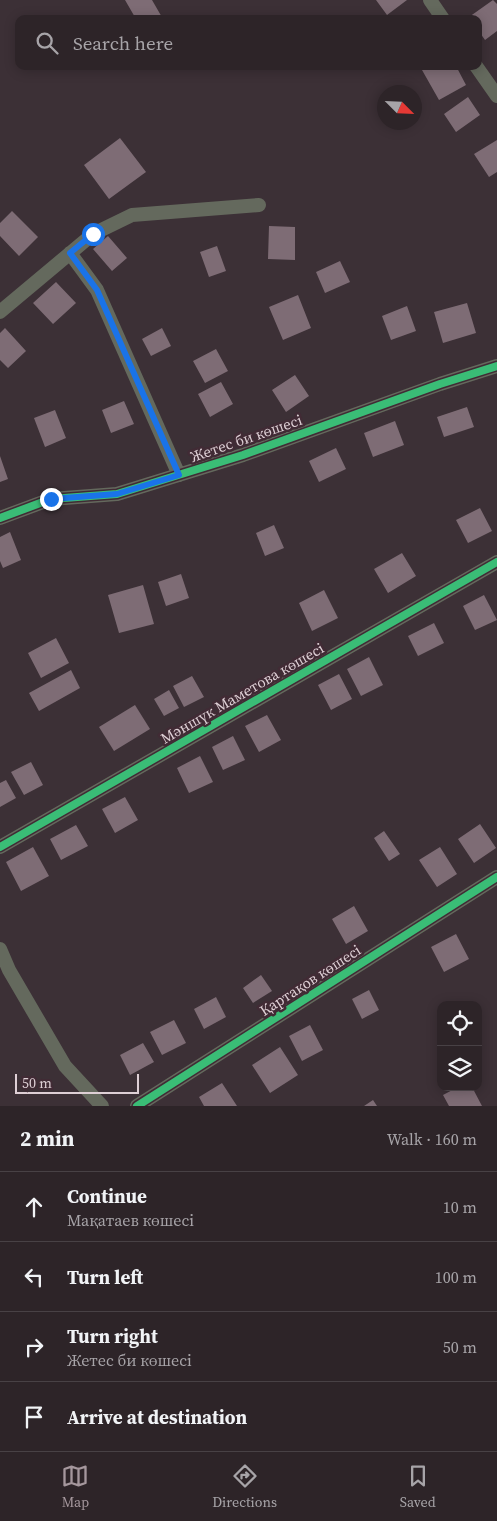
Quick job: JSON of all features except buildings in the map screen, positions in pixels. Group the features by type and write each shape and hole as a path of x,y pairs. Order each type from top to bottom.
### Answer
{"street":[{"path":"430,0 440,15"},
{"path":"479,70 497,96"},
{"path":"0,312 93,234 132,215 259,205"},
{"path":"70,253 97,290 179,475"},
{"name":"Жетес би көшесі","path":"0,518 51,499 117,494 243,456 440,384 497,366"},
{"name":"Мәншүк Маметова көшесі","path":"0,847 497,562"},
{"name":"Қартақов көшесі","path":"138,1106 497,877"},
{"path":"0,950 9,970 65,1066 102,1106"}],"cycle path":[{"path":"0,518 51,499 117,494 243,455 440,384 497,366"},
{"path":"0,847 497,562"},
{"path":"137,1106 497,877"}],"route":[{"path":"51,499 117,494 179,475 97,290 70,253 93,234"}]}
